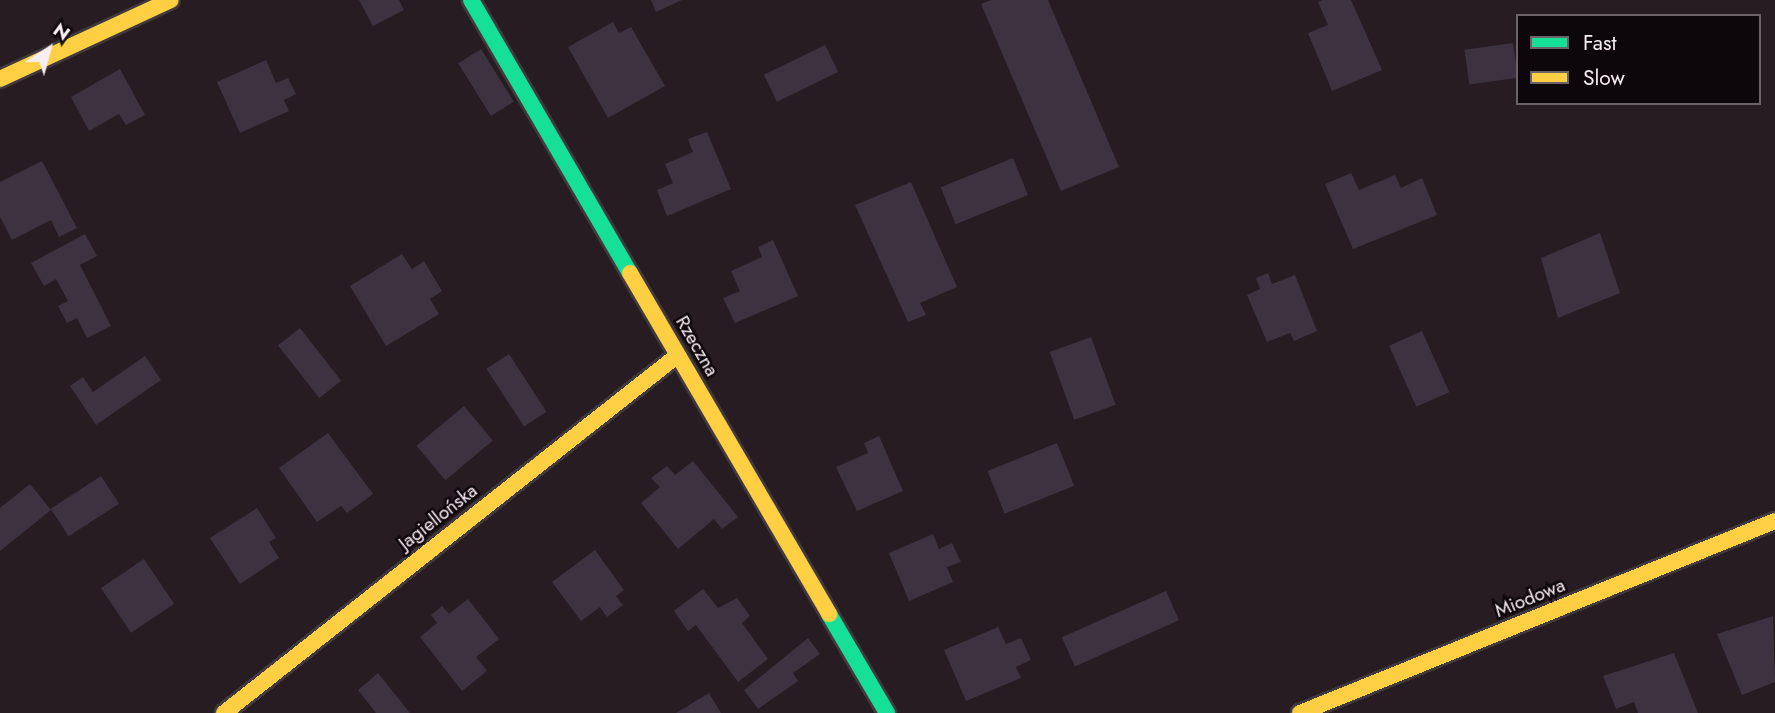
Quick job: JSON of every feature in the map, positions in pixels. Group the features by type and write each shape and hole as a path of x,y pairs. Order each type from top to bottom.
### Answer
{"street":[{"path":"0,79 172,0"},
{"name":"Rzeczna","path":"471,0 887,713"},
{"name":"Jagiellońska","path":"224,713 678,355"},
{"name":"Miodowa","path":"1300,713 1775,521"}],"building":[{"path":"359,0 399,0 404,10 373,26"},
{"path":"651,0 682,0 656,12"},
{"path":"991,0 1048,0 1119,167 1061,191 981,4"},
{"path":"1351,0 1382,70 1332,91 1308,33 1328,25 1318,2"},
{"path":"613,22 619,33 631,27 665,86 608,118 568,47"},
{"path":"1513,43 1516,78 1469,84 1464,50"},
{"path":"825,45 838,72 777,102 764,75"},
{"path":"481,49 514,102 491,116 458,63"},
{"path":"266,60 276,83 288,78 296,94 284,100 289,111 240,133 217,82"},
{"path":"120,69 145,115 126,125 119,114 89,131 71,97"},
{"path":"707,132 731,189 667,216 657,190 673,183 665,164 693,152 688,139"},
{"path":"1013,158 1028,195 956,224 941,187"},
{"path":"42,161 77,228 59,237 51,220 12,240 0,217 0,182"},
{"path":"1351,173 1359,190 1395,175 1401,188 1422,178 1437,215 1353,249 1325,184"},
{"path":"911,182 957,287 920,303 926,315 908,322 855,205"},
{"path":"1600,233 1620,293 1558,318 1541,258"},
{"path":"85,234 97,256 80,265 111,326 87,338 77,318 67,323 58,306 68,301 56,279 44,286 31,263"},
{"path":"773,240 798,296 735,323 723,298 740,291 731,271 762,257 758,247"},
{"path":"402,254 412,269 424,261 442,291 430,299 439,314 386,346 350,286"},
{"path":"1268,273 1272,284 1295,275 1317,331 1294,341 1290,333 1267,342 1247,295 1260,289 1256,278"},
{"path":"300,328 341,381 319,398 278,345"},
{"path":"1422,331 1449,392 1416,407 1389,346"},
{"path":"1091,337 1116,405 1074,420 1050,352"},
{"path":"509,354 547,412 524,427 486,369"},
{"path":"145,356 161,380 96,425 70,386 83,377 93,392"},
{"path":"464,406 493,440 445,480 417,446"},
{"path":"328,433 373,494 347,513 341,506 317,522 279,468"},
{"path":"879,436 903,491 857,511 836,467 868,453 864,443"},
{"path":"1057,443 1074,486 1005,514 987,471"},
{"path":"693,461 738,517 722,529 714,519 678,549 641,503 660,487 651,478 667,466 675,475"},
{"path":"101,476 119,504 69,536 51,509"},
{"path":"30,484 51,510 0,551 0,508"},
{"path":"257,508 276,538 269,542 279,558 240,584 210,538"},
{"path":"933,534 939,549 952,543 961,562 947,567 953,582 909,601 889,553"},
{"path":"595,550 624,590 616,596 623,605 607,617 600,607 581,621 552,582"},
{"path":"144,559 174,604 131,633 101,588"},
{"path":"703,589 718,608 737,598 750,616 742,623 768,659 738,682 696,625 688,631 674,611"},
{"path":"1166,591 1179,620 1075,667 1062,637"},
{"path":"468,599 499,639 476,657 487,671 462,691 420,637 437,623 431,615 442,606 449,614"},
{"path":"1773,616 1775,682 1742,695 1717,634"},
{"path":"998,627 1006,644 1021,638 1031,660 1016,667 1021,678 966,701 944,650"},
{"path":"808,638 820,654 793,673 798,681 758,709 744,690"},
{"path":"1674,653 1698,713 1638,713 1634,702 1616,709 1603,676"},
{"path":"378,673 410,713 376,713 358,690"},
{"path":"709,693 721,713 676,713"}],"traffic: fast":[{"path":"471,0 630,273"},
{"path":"829,614 887,713"}],"traffic: slow":[{"path":"0,79 171,0"},
{"path":"630,273 829,614"},
{"path":"224,713 678,355"},
{"path":"1300,713 1775,521"}]}
